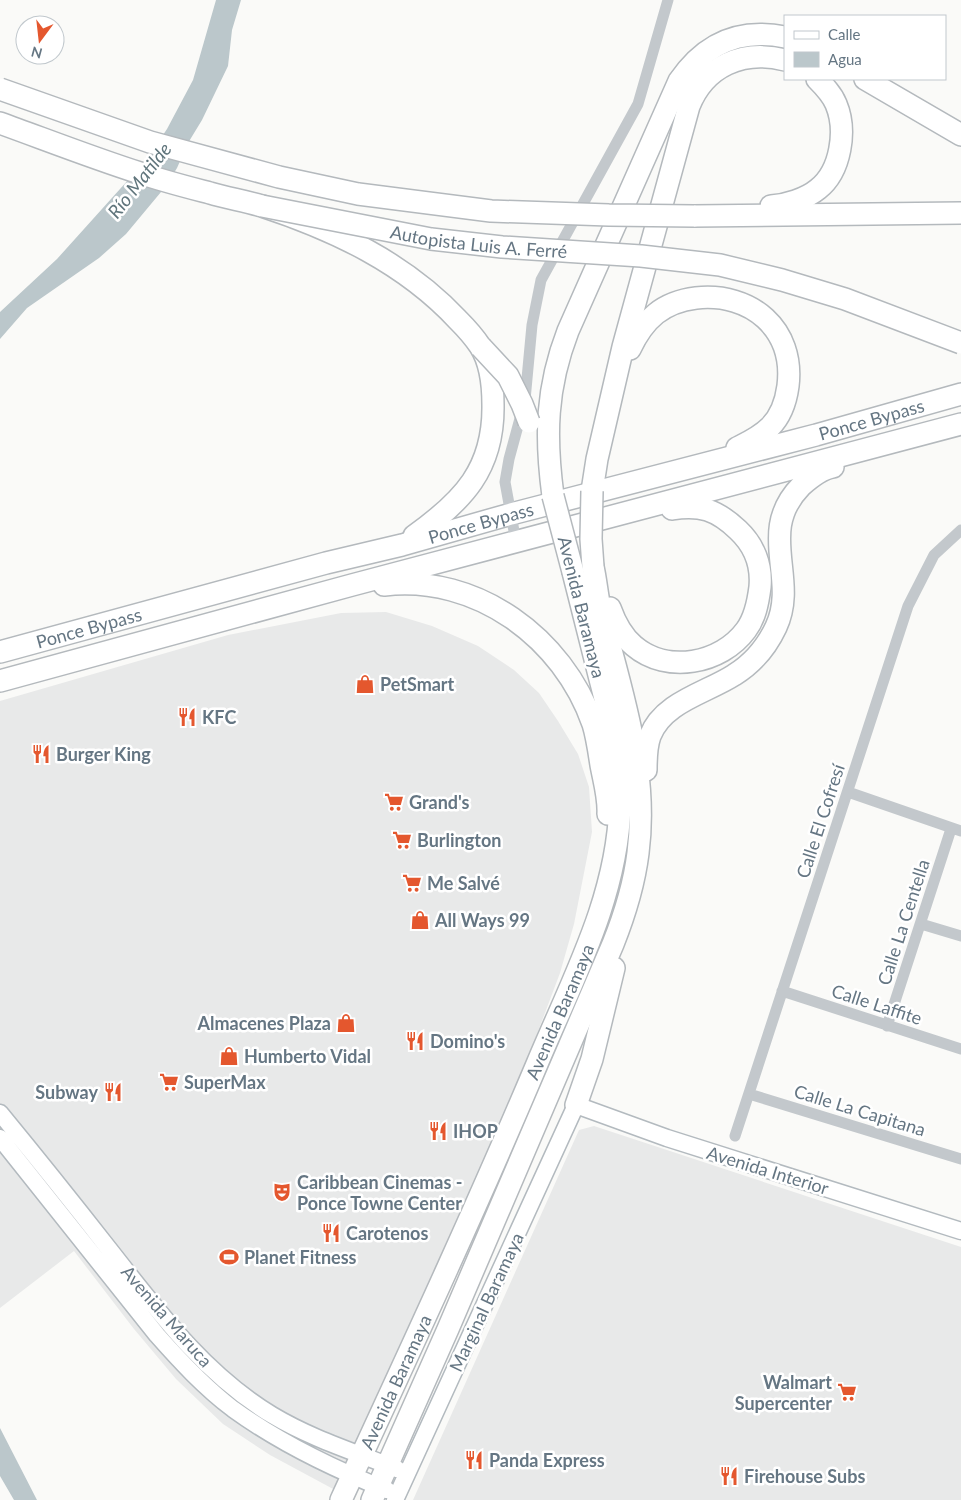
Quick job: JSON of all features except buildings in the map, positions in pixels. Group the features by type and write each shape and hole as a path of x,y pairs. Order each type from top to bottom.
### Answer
{"highway":[{"path":"553,496 547,442 549,406 559,353 670,100 687,70 697,58 725,41 742,36 760,34 784,37"},
{"path":"617,373 689,106 694,95 710,74 739,60 755,56 784,60"},
{"path":"694,216 776,206 803,198 818,189 829,176 837,162 841,144 841,122 836,103 819,80"},
{"path":"867,80 961,135"},
{"name":"Autopista Luis A. Ferré","path":"0,89 150,142 279,176 358,194 491,211 609,215 961,213"},
{"name":"Autopista Luis A. Ferré","path":"0,123 139,173 262,206 431,239 502,247 641,256 720,265 782,280 845,299 961,343"},
{"path":"262,206 344,237 414,280 445,306 508,376 522,404 553,496"},
{"path":"617,373 644,325 656,313 668,305 682,300 716,297 731,299 744,304 769,322 778,333 789,361 788,384 784,405 770,426 752,441 736,449 721,453 706,464"},
{"path":"402,545 458,501 471,485 487,451 492,430 493,414 490,374 481,347"},
{"name":"Avenida Baramaya","path":"341,1500 492,1170 595,929 607,895 616,859 620,806 618,759 587,572 591,538 591,505 597,459 617,373"},
{"name":"Ponce Bypass","path":"0,652 326,563 402,545 511,514 891,415 961,394"},
{"name":"Ponce Bypass","path":"0,681 352,584 629,512 833,462 868,458 896,442 961,424"},
{"path":"640,830 644,809 646,749 654,727 663,716 684,701 734,675 750,664 765,646 782,612 784,591 778,537 780,522 794,493 833,462"},
{"name":"Avenida Baramaya","path":"375,1493 448,1329 613,944 624,914 636,870 640,830 640,790 637,761 628,714 600,606 553,496"},
{"path":"587,572 604,587 616,624 626,638 635,647 662,660 692,662 710,657 737,641 747,630 755,614 760,582 760,568 755,551 746,537 728,520 715,512 702,508 685,507 653,513 629,512"},
{"path":"352,584 373,587 400,583 429,585 460,592 493,606 516,620 539,639 570,677 592,724 608,807 607,829 616,859"},
{"path":"576,1104 592,1059 616,961 624,914"}],"street":[{"path":"516,542 505,482 509,459 525,400 532,325 541,280 638,104 668,0"},
{"name":"Calle El Cofresí","path":"735,1136 908,606 934,555 961,530"},
{"path":"848,792 956,830"},
{"name":"Calle La Centella","path":"887,1026 921,924 956,830"},
{"path":"921,924 961,936"},
{"name":"Calle Laffite","path":"782,991 961,1048"},
{"name":"Calle La Capitana","path":"749,1094 961,1159"},
{"name":"Avenida Interior","path":"576,1104 667,1138 961,1231"},
{"name":"Marginal Baramaya","path":"396,1497 576,1104"},
{"name":"Avenida Maruca","path":"0,1113 161,1315 214,1371 272,1415 328,1444 408,1473"},
{"name":"Avenida Maruca","path":"0,1138 157,1335 184,1366 233,1408 262,1428 352,1476 375,1493 396,1497"}],"shaded area":[{"path":"386,612 432,626 478,646 514,670 539,693 578,754 589,787 592,832 574,924 560,973 514,1095 335,1490 270,1455 223,1424 176,1379 134,1329 74,1251 0,1308 0,701 228,635 341,613"},
{"path":"594,1126 961,1247 961,1500 413,1500 579,1130"}],"water":[{"name":"Río Matilde","path":"216,0 241,0 232,30 228,66 202,120 166,186 126,234 99,258 27,308 0,339 0,312 57,259 147,159 167,129 193,80"},
{"path":"0,1428 37,1500 14,1500 0,1476"}],"place":[{"name":"PetSmart","path":"365,684"},
{"name":"KFC","path":"187,717"},
{"name":"Burger King","path":"41,754"},
{"name":"Grand's","path":"394,802"},
{"name":"Burlington","path":"402,840"},
{"name":"Me Salvé","path":"412,883"},
{"name":"All Ways 99","path":"420,920"},
{"name":"Almacenes Plaza","path":"346,1023"},
{"name":"Domino's","path":"415,1041"},
{"name":"Humberto Vidal","path":"229,1056"},
{"name":"SuperMax","path":"169,1082"},
{"name":"Subway","path":"113,1092"},
{"name":"IHOP","path":"438,1131"},
{"name":"Caribbean Cinemas - Ponce Towne Center","path":"282,1192"},
{"name":"Carotenos","path":"331,1233"},
{"name":"Planet Fitness","path":"229,1257"},
{"name":"Walmart Supercenter","path":"847,1392"},
{"name":"Panda Express","path":"474,1460"},
{"name":"Firehouse Subs","path":"729,1476"}]}
